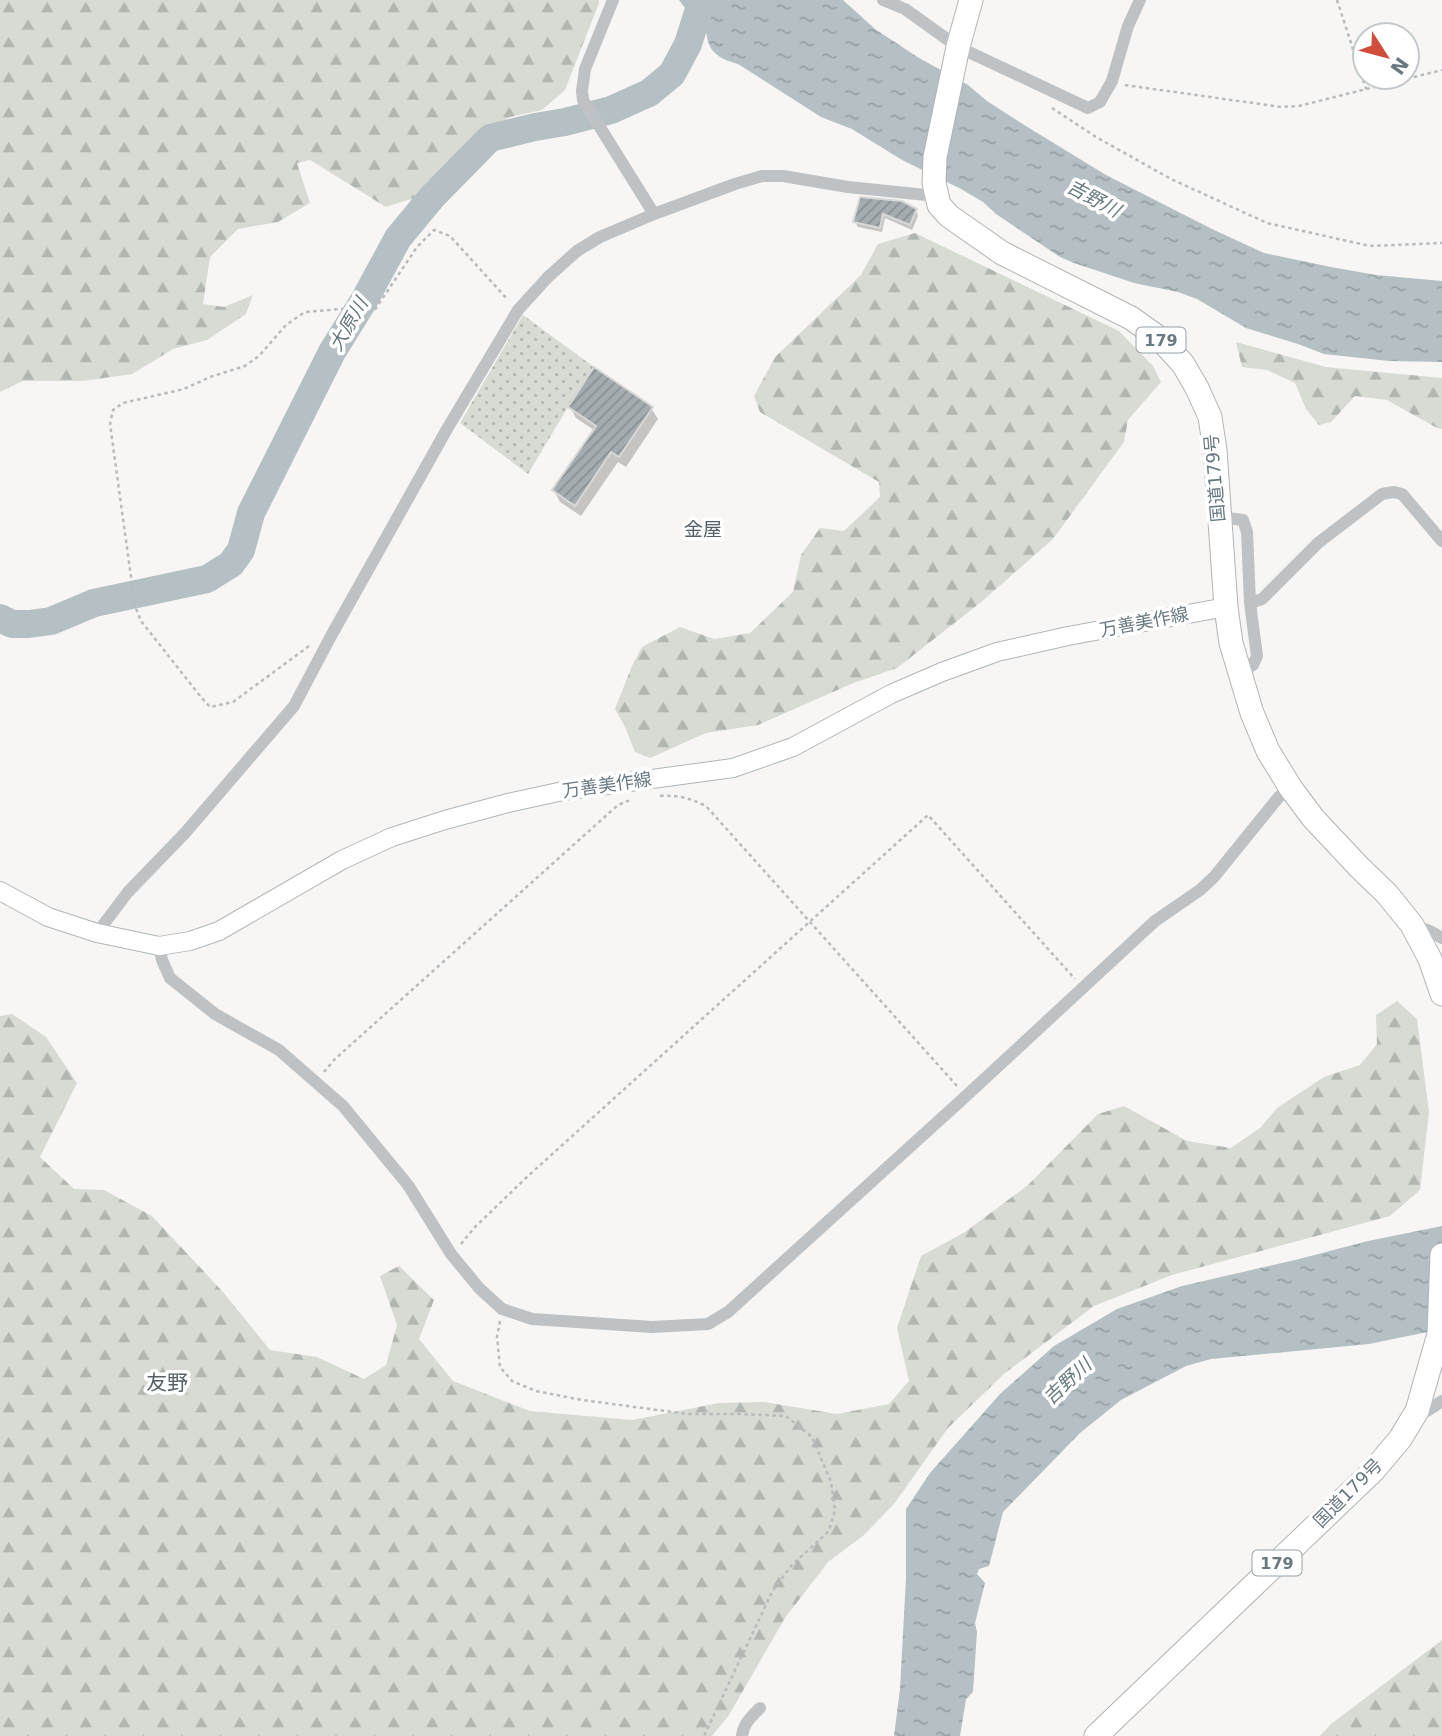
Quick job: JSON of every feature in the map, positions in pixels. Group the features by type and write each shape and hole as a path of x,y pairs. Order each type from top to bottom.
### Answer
{"highway":[{"path":"935,190 935,157 958,47 971,0"},
{"name":"国道179号","path":"935,190 939,205 949,216 1035,271 1131,318 1160,338 1183,364 1198,388 1210,417 1231,643 1257,726 1290,788 1313,818 1387,894 1412,925 1430,959 1442,994"},
{"name":"国道179号","path":"1096,1736 1373,1471 1400,1439 1417,1411 1439,1334 1442,1255"}],"main road":[{"name":"万善美作線","path":"0,891 48,917 97,933 159,946 190,941 219,931 342,860 392,837 508,803 563,791 733,768 793,747 891,694 997,652 1226,607"}],"street":[{"path":"614,0 585,69 583,100 654,214"},
{"path":"883,0 905,9 958,47 1088,108 1100,102 1112,81 1128,26 1140,0"},
{"path":"97,933 128,892 186,833 288,714 447,429 518,310 548,277 577,251 600,237 654,214 735,184 762,177 783,176 848,187 935,190"},
{"path":"1250,603 1262,599 1318,543 1382,494 1402,494 1442,541"},
{"path":"1219,517 1243,520 1247,532 1250,603 1257,656 1253,665 1240,673"},
{"path":"159,946 170,978 215,1014 279,1050 343,1106 408,1185 452,1254 479,1288 502,1309 532,1319 652,1327 708,1324 728,1312 1155,921 1200,890 1214,877 1278,798 1290,788"},
{"path":"1412,925 1442,938"},
{"path":"1417,1411 1427,1411 1442,1401"},
{"path":"742,1736 747,1722 760,1708"}],"path":[{"path":"1337,0 1351,43"},
{"path":"1421,75 1442,70"},
{"path":"1112,81 1127,86 1281,107 1299,106 1358,91"},
{"path":"1052,108 1096,137 1171,179 1267,223 1370,246 1442,243"},
{"path":"331,636 322,637 233,702 210,707 141,621 135,606 110,424 113,410 123,403 184,389 245,366 259,356 286,325 304,312 341,309 374,311 417,247 434,230 450,236 518,310"},
{"path":"660,796 688,797 706,806 966,1096"},
{"path":"316,1082 335,1059 618,805 635,797"},
{"path":"452,1254 474,1228 528,1176 928,815 1083,988"},
{"path":"502,1309 497,1338 500,1367 512,1381 536,1391 688,1414 786,1416 812,1437 831,1482 835,1510 829,1531 792,1565 773,1590 704,1736"}],"green space":[{"path":"0,0 599,0 599,3 565,90 542,110 510,117 471,141 414,198 386,207 310,160 297,163 310,203 278,222 238,229 210,257 203,304 224,307 253,295 246,314 207,340 173,349 132,374 83,381 23,381 0,392"},
{"path":"915,233 1119,331 1153,366 1161,382 1128,420 1124,442 1053,539 980,603 897,668 851,684 758,725 706,733 650,758 635,752 615,709 642,647 680,627 714,639 750,633 793,592 801,555 820,528 844,531 880,497 879,482 760,412 754,396 775,357 861,275 878,244"},
{"path":"523,315 594,367 528,474 460,423"},
{"path":"1236,342 1326,367 1442,378 1442,429 1387,400 1355,396 1331,422 1319,425 1306,409 1295,383 1267,370 1242,367"},
{"path":"1397,1001 1417,1019 1429,1112 1420,1190 1390,1216 1172,1275 1094,1306 1005,1373 948,1428 894,1504 864,1535 828,1562 785,1618 729,1715 712,1736 0,1736 0,1016 12,1014 46,1037 77,1083 40,1157 74,1189 104,1190 152,1216 223,1292 270,1350 317,1357 364,1379 386,1365 397,1325 380,1276 399,1266 434,1300 419,1339 453,1381 530,1411 632,1420 719,1403 764,1402 837,1414 889,1404 909,1381 897,1328 921,1256 965,1232 1028,1185 1098,1114 1124,1106 1187,1141 1231,1148 1260,1128 1277,1108 1324,1077 1360,1065 1377,1044 1376,1015"},
{"path":"1442,1640 1442,1736 1320,1736 1331,1724"}],"water":[{"name":"吉野川","path":"679,0 843,0 875,29 919,58 968,85 1021,123 1106,175 1212,229 1264,253 1376,275 1442,281 1442,362 1389,361 1324,354 1246,328 1197,299 1178,292 1134,283 1060,257 961,189 902,160 852,129 821,117 738,64 717,55 708,42 703,26 698,31 691,26 691,16"},
{"name":"吉野川","path":"1442,1226 1442,1329 1369,1344 1211,1359 1186,1366 1121,1400 1080,1433 1003,1512 989,1566 979,1569 977,1574 985,1583 975,1623 977,1632 973,1692 966,1699 960,1736 894,1736 900,1689 906,1578 906,1509 930,1473 1000,1394 1054,1346 1117,1309 1182,1286"}],"building":[{"path":"860,197 902,201 917,209 910,225 883,214 880,228 853,222"},
{"path":"594,367 653,407 619,457 611,452 575,506 552,490 596,426 568,407"}],"waterway":[{"name":"大原川","path":"0,618 12,624 51,621 94,603 207,579 231,564 241,550 251,513 332,352 398,238 432,197 490,138 611,110 649,93 672,74 688,44 702,0"}],"district":[{"name":"金屋","path":"703,529"},
{"name":"友野","path":"167,1383"}]}
